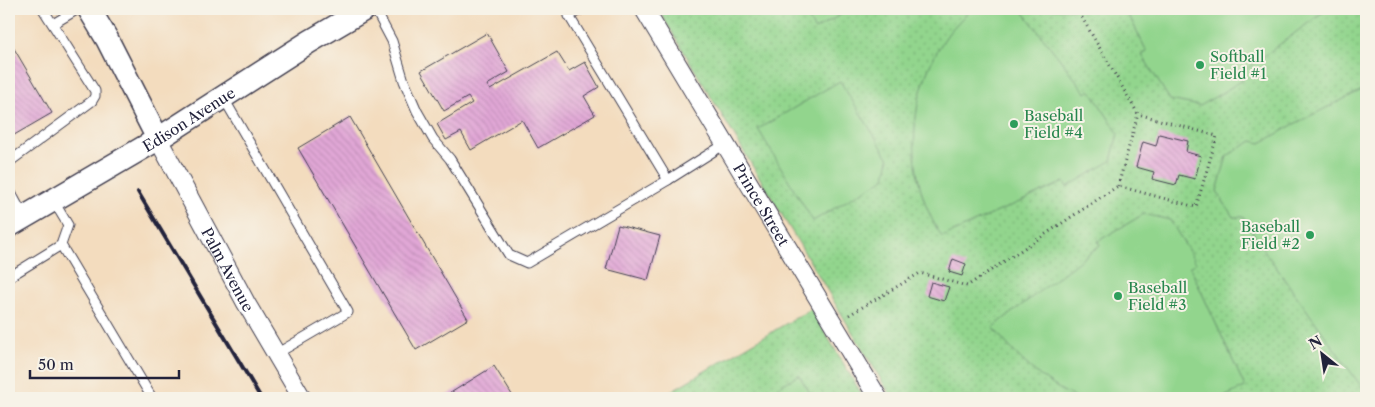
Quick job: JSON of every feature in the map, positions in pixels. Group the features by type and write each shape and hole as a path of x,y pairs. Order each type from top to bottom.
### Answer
{"street":[{"path":"89,9 107,39 158,139"},
{"name":"Edison Avenue","path":"17,222 158,139 365,9"},
{"name":"Prince Street","path":"644,9 878,398"},
{"name":"Palm Avenue","path":"158,139 246,302 302,398"}],"lane":[{"path":"9,162 92,102 95,96 94,91 43,9"},
{"path":"53,24 78,9"},
{"path":"375,9 392,42 404,81 417,111 433,139 450,158 509,254 527,263 725,144"},
{"path":"582,9 567,12 668,180"},
{"path":"223,97 348,312 276,354"},
{"path":"9,188 17,222"},
{"path":"9,277 61,245 68,225 53,200"},
{"path":"61,245 152,398"}],"path":[{"path":"1077,9 1138,114 1217,136 1196,207 1118,186"},
{"path":"842,319 920,273 967,286 1118,186 1138,114"}],"green space":[{"path":"658,9 1366,9 1366,398 892,398"},
{"path":"802,9 850,9 815,30"},
{"name":"Baseball Field #4","path":"972,9 1021,9 1086,93 1090,90 1118,133 1111,161 1067,187 1064,182 942,237 929,213 921,188 916,162 917,108 924,82 934,57 948,34"},
{"name":"Softball Field #1","path":"1126,9 1327,9 1240,74 1243,80 1200,106 1170,100 1142,55 1147,52"},
{"path":"840,81 889,159 885,178 813,221 758,129"},
{"name":"Baseball Field #2","path":"1366,88 1366,393 1266,253 1243,217 1233,217 1217,191 1227,156 1252,141 1261,143"},
{"name":"Baseball Field #3","path":"1144,214 1170,220 1196,263 1190,267 1245,387 1222,398 1077,398 1053,385 1030,368 993,327 1100,245 1098,241"},
{"path":"811,309 864,398 659,398"},
{"path":"799,375 813,398 759,398"}],"building":[{"path":"487,33 509,72 487,85 490,90 557,52 569,71 585,62 599,87 584,96 595,115 538,148 522,120 471,150 461,132 446,140 437,124 472,103 468,97 444,111 421,71"},
{"path":"9,40 52,113 9,138"},
{"path":"350,117 468,319 416,350 298,148"},
{"path":"1159,134 1188,141 1186,152 1201,156 1195,179 1179,175 1176,185 1152,179 1154,172 1136,167 1143,142 1156,146"},
{"path":"618,225 660,236 648,280 606,269"},
{"path":"953,259 966,264 962,276 949,272"},
{"path":"931,282 949,287 944,301 927,296"},
{"path":"494,366 514,398 442,398 452,392"}],"railway":[{"path":"138,192 261,398"}],"place":[{"name":"Softball Field #1","path":"1200,65"},
{"name":"Baseball Field #4","path":"1014,124"},
{"name":"Baseball Field #2","path":"1310,235"},
{"name":"Baseball Field #3","path":"1118,296"}]}
